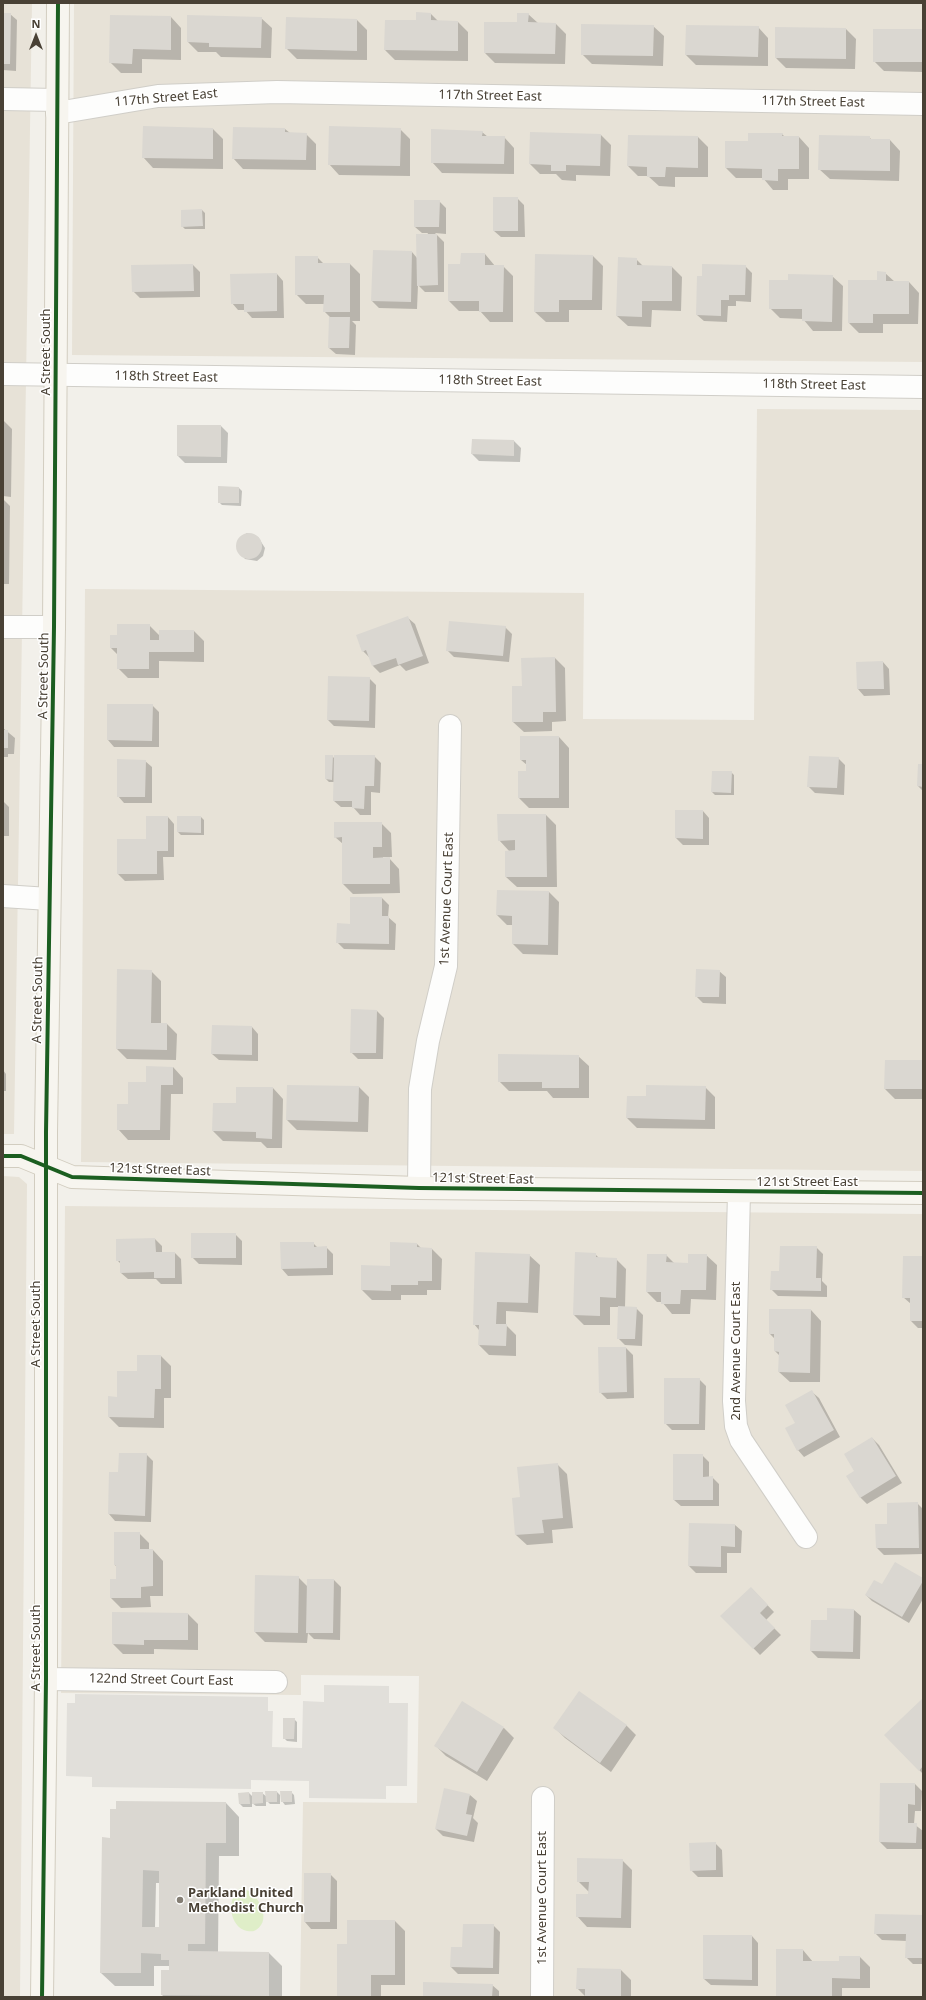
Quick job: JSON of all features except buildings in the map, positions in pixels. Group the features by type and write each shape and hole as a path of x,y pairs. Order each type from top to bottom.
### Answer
{"street":[{"name":"A Street South","path":"42,1997 46,1679 46,1166 54,627 58,3"},
{"name":"117th Street East","path":"3,99 58,106 203,93 277,92 923,104"},
{"name":"118th Street East","path":"3,374 923,387"},
{"path":"3,627 54,627"},
{"name":"1st Avenue Court East","path":"419,1188 420,1089 428,1042 446,966 450,726"},
{"path":"3,896 49,899"},
{"name":"121st Street East","path":"3,1156 21,1156 72,1177 419,1188 923,1193"},
{"name":"2nd Avenue Court East","path":"739,1192 734,1401 736,1426 741,1440 806,1537"},
{"name":"122nd Street Court East","path":"46,1679 276,1682"},
{"name":"1st Avenue Court East","path":"542,1997 543,1798"}],"shaded area":[{"path":"3,3 32,3 14,1134 3,1134"},
{"path":"74,3 923,3 923,362 72,355"},
{"path":"757,409 923,410 923,1171 81,1162 85,589 584,593 583,719 754,720"},
{"path":"3,1176 19,1177 27,1184 20,1997 3,1997"},
{"path":"65,1206 923,1214 923,1997 300,1997 303,1802 417,1803 419,1676 301,1675 301,1695 61,1693"},
{"path":"324,1685 389,1686 389,1703 408,1703 407,1786 386,1786 386,1799 309,1798 309,1781 251,1780 251,1789 92,1787 92,1777 66,1776 67,1703 75,1703 75,1694 268,1697 268,1711 273,1711 272,1747 302,1748 303,1701 324,1702"}],"green space":[{"path":"240,1888 252,1893 261,1905 263,1919 261,1925 254,1931 247,1931 241,1928 236,1924 233,1918 231,1905 233,1898"}],"cycle path":[{"path":"42,1997 46,1679 46,1132 54,627 58,3"},
{"path":"3,1156 21,1156 72,1177 419,1188 923,1193"}],"place":[{"name":"Parkland United Methodist Church","path":"180,1900"}]}
